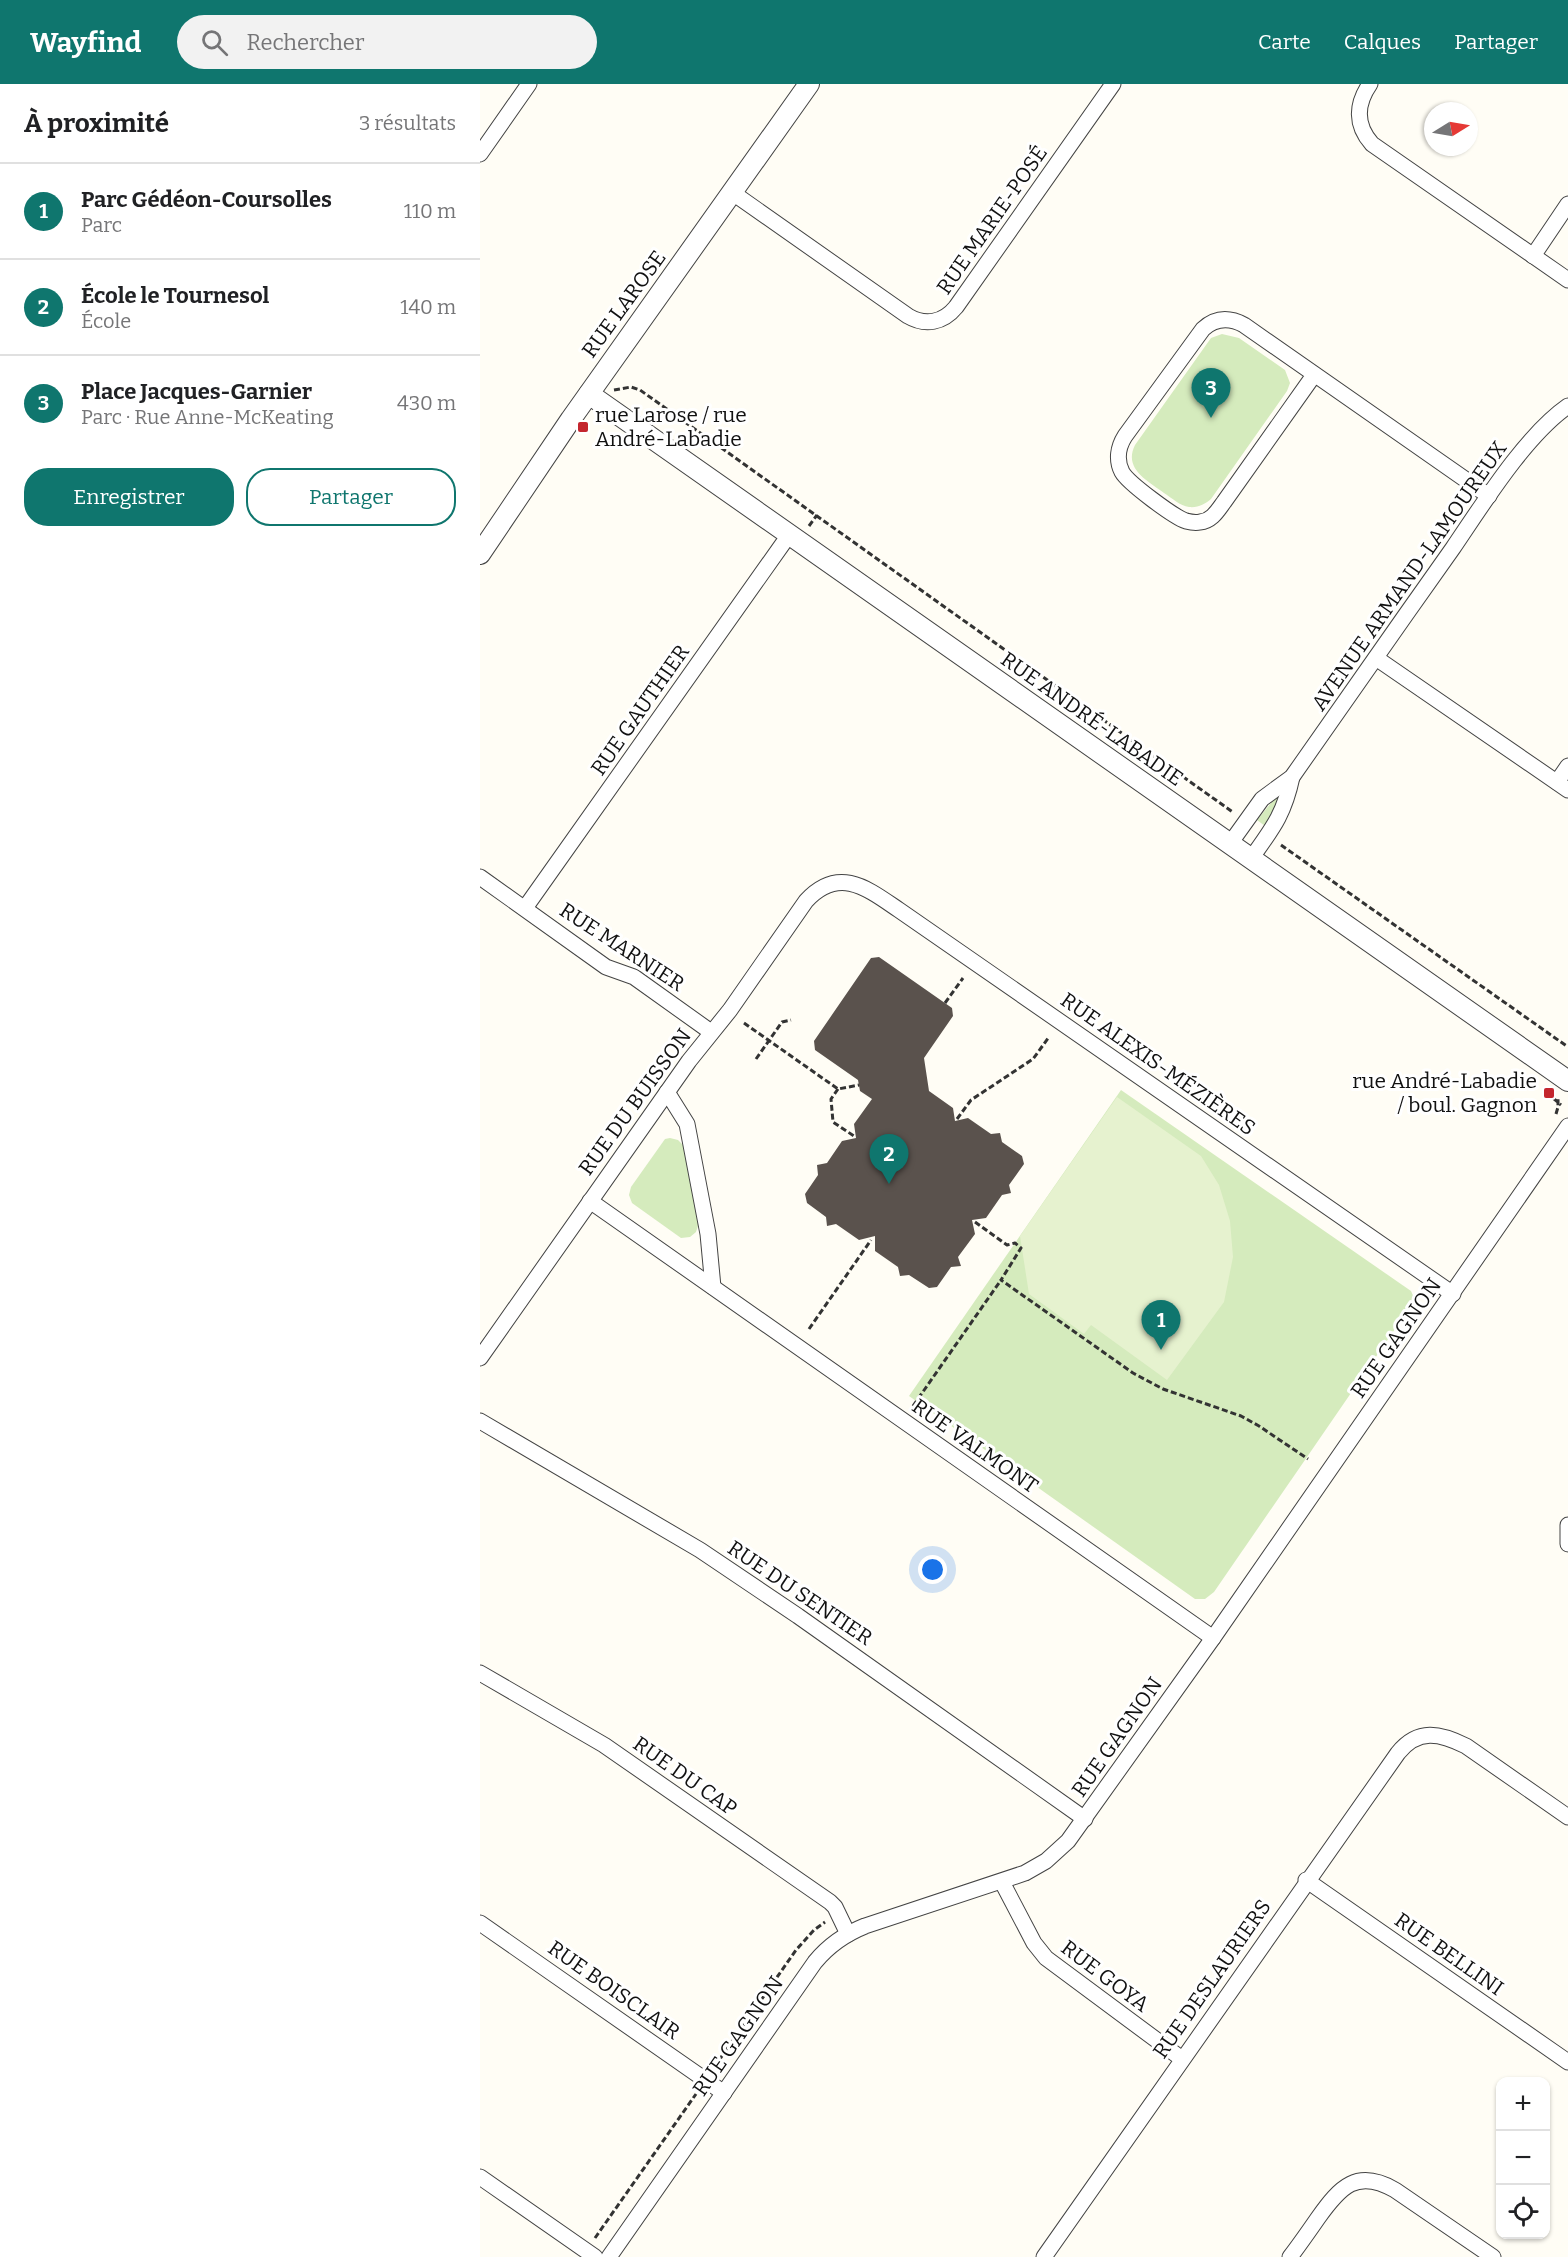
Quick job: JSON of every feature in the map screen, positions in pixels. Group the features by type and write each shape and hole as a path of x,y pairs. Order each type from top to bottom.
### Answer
{"street":[{"path":"480,154 485,135 529,84"},
{"name":"RUE LAROSE","path":"480,554 589,394 809,84"},
{"name":"RUE MARIE-POSÉ","path":"733,192 908,316 925,322 937,321 948,316 956,308 1113,84"},
{"path":"1370,84 1361,101 1359,114 1362,127 1372,144 1568,280"},
{"path":"1533,256 1568,204"},
{"path":"1314,375 1224,502 1214,515 1205,521 1194,523 1184,520 1133,485 1121,470 1118,453 1122,441 1199,333 1212,322 1228,320 1239,322 1489,496"},
{"name":"RUE ANDRÉ-LABADIE","path":"589,394 1229,845 1562,1087"},
{"name":"AVENUE ARMAND-LAMOUREUX","path":"1229,845 1262,799 1292,777 1489,496 1536,434 1568,406"},
{"name":"RUE GAUTHIER","path":"525,909 789,535"},
{"path":"1376,658 1562,786 1568,766"},
{"name":"AVENUE ARMAND-LAMOUREUX","path":"1250,860 1281,815 1287,801 1292,777"},
{"name":"RUE MARNIER","path":"480,877 606,967 633,977 711,1032"},
{"name":"RUE DU BUISSON","path":"480,1358 667,1092 730,1010 806,901 816,891 835,883"},
{"name":"RUE ALEXIS-MÉZIÈRES","path":"835,883 862,886 899,910 1453,1294"},
{"path":"667,1092 687,1124 708,1234 713,1287"},
{"name":"RUE GAGNON","path":"609,2257 815,1962 832,1945 848,1934 878,1922 1025,1873 1046,1861 1068,1841 1213,1638 1568,1126"},
{"name":"RUE VALMONT","path":"590,1201 1213,1638"},
{"name":"RUE DU SENTIER","path":"480,1421 700,1550 798,1616 1085,1819"},
{"path":"1568,1525 1568,1544"},
{"name":"RUE DU CAP","path":"480,1673 604,1745 830,1902 835,1907 848,1934"},
{"name":"RUE DESLAURIERS","path":"1044,2257 1306,1881 1406,1743 1424,1736 1443,1736 1466,1746 1568,1817"},
{"name":"RUE BELLINI","path":"1306,1881 1568,2062"},
{"name":"RUE GOYA","path":"1002,1882 1034,1943 1046,1958 1182,2059"},
{"name":"RUE BOISCLAIR","path":"480,1923 724,2093"},
{"path":"480,2177 594,2257"},
{"path":"1290,2257 1336,2193 1346,2185 1365,2180 1379,2181 1395,2190 1493,2257"}],"path":[{"name":"RUE ANDRÉ-LABADIE","path":"618,389 631,387 640,390 1237,815"},
{"path":"809,526 817,515"},
{"path":"1279,844 1568,1047"},
{"path":"945,1004 963,978"},
{"path":"756,1059 782,1022 791,1020"},
{"path":"744,1023 838,1089"},
{"path":"957,1119 971,1100 1033,1059 1049,1037"},
{"path":"854,1136 833,1122 831,1099 838,1089 859,1085"},
{"path":"1553,1118 1560,1104 1562,1087"},
{"path":"1553,1098 1560,1104"},
{"path":"914,1404 1022,1248 1015,1244 1007,1245 975,1222"},
{"path":"809,1329 871,1240"},
{"path":"1001,1280 1133,1373 1163,1389 1241,1416 1308,1459"},
{"name":"RUE GAGNON","path":"714,2067 796,1950 814,1930 825,1922"},
{"name":"RUE GAGNON","path":"595,2238 696,2093"}],"green space":[{"path":"1222,334 1239,338 1285,370 1290,383 1287,391 1211,499 1201,505 1189,507 1176,502 1139,474 1132,461 1132,453 1135,445 1211,338"},
{"path":"1276,797 1281,800 1265,826 1257,820"},
{"path":"1121,1090 1411,1291 1415,1300 1214,1592 1205,1599 1195,1599 909,1396"},
{"path":"1117,1097 1201,1156 1219,1185 1230,1221 1233,1257 1224,1302 1167,1380 1091,1325 1084,1334 1029,1294 1020,1236"},
{"path":"665,1139 678,1140 684,1146 699,1223 696,1232 690,1237 681,1238 632,1203 629,1195 631,1187"}],"building":[{"path":"879,957 952,1008 953,1016 924,1058 929,1091 953,1108 955,1121 968,1118 991,1134 1000,1133 1002,1142 1022,1156 1024,1164 1009,1185 1011,1193 1002,1195 986,1218 972,1220 975,1234 958,1257 961,1266 951,1267 937,1287 929,1288 909,1275 900,1276 898,1267 875,1251 875,1236 859,1240 836,1224 827,1226 826,1217 807,1203 805,1194 818,1175 817,1165 827,1163 842,1141 856,1138 854,1124 872,1099 860,1091 858,1080 815,1050 814,1041 871,958"}],"place":[{"name":"Place Jacques-Garnier","path":"1211,418"},
{"name":"rue Larose / rue André-Labadie","path":"583,427"},
{"name":"rue André-Labadie / boul. Gagnon","path":"1549,1093"},
{"name":"École le Tournesol","path":"889,1184"},
{"name":"Parc Gédéon-Coursolles","path":"1161,1350"}]}
